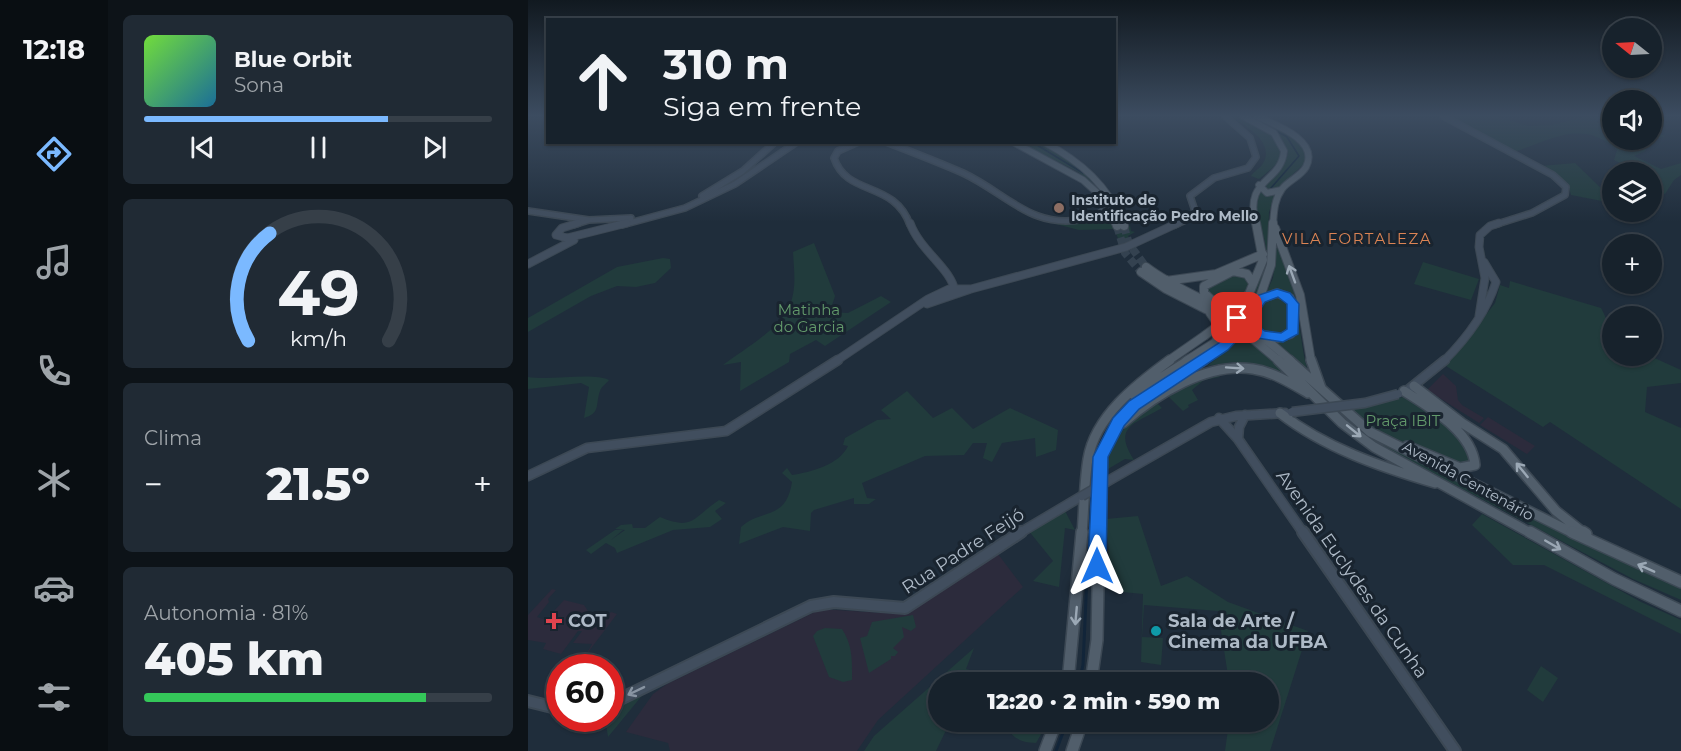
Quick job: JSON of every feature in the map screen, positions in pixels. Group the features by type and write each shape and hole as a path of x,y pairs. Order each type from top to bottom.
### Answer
{"main road":[{"path":"768,151 719,186 677,206 624,219 573,223 556,233 558,237 567,238 587,234 700,202 735,184 784,151"},
{"path":"838,151 834,158 837,167 852,180 890,196 902,205 915,238 945,273 955,291"},
{"path":"908,151 965,174 1039,219 1072,222 1099,214 1113,199"},
{"path":"1031,151 1073,173 1103,198 1120,226 1113,199 1102,183 1079,163 1059,151"},
{"path":"937,294 971,289 1137,243 1193,215 1195,211 1190,196 1206,182 1242,170 1254,161 1256,151"},
{"path":"1069,672 1088,457 1103,422 1131,390 1223,322 1249,294 1261,268 1263,254 1252,204 1259,185 1281,163 1282,151"},
{"path":"1092,672 1096,640 1101,457 1112,433 1134,405 1223,347 1241,328 1260,300 1271,265 1274,204 1282,190 1305,169 1310,158 1308,151"},
{"path":"1479,316 1481,293 1485,280 1479,238 1486,229 1547,206 1565,195 1566,187 1553,175 1508,151"},
{"path":"1259,185 1267,193 1282,190"},
{"path":"1099,214 1103,198"},
{"path":"528,211 590,220"},
{"path":"1272,216 1300,295 1311,365 1323,391"},
{"path":"528,264 587,234"},
{"path":"1162,281 1189,281 1242,265 1263,254"},
{"path":"1481,258 1496,282"},
{"path":"1487,267 1504,276"},
{"name":"Avenida Centenário","path":"1681,582 1611,552 1370,432 1261,334 1228,313 1185,295 1164,288 1143,270 1185,295 1202,307 1248,333 1330,411 1371,444 1592,568 1681,611"},
{"path":"1228,313 1204,293 1206,284 1233,271 1247,274 1253,283"},
{"path":"528,476 587,448 726,431 786,395 937,294 943,285 945,273"},
{"path":"1485,280 1496,282"},
{"path":"1185,295 1189,281"},
{"name":"Rua Padre Feijó","path":"624,697 815,605 834,602 905,608 1002,543 1219,418 1365,403 1401,393 1414,386 1441,364 1492,297 1496,282"},
{"path":"903,316 955,291"},
{"path":"1260,300 1277,293 1290,298 1293,304 1294,327 1291,334 1283,338 1261,334"},
{"path":"1481,293 1492,297"},
{"path":"1103,422 1134,394 1216,342 1220,332 1219,326 1202,307"},
{"path":"1112,433 1148,404 1194,377 1221,367 1247,369 1282,379 1309,393 1330,411"},
{"path":"1414,386 1462,423 1503,449 1556,510 1611,552"},
{"path":"1386,441 1416,449 1460,468 1475,465 1473,452 1457,432 1401,393"},
{"path":"1280,413 1298,427 1351,452 1409,475 1448,487"},
{"path":"1238,439 1239,427 1245,415"},
{"name":"Avenida Euclydes da Cunha","path":"1219,418 1238,439 1455,751"},
{"path":"528,700 546,705"},
{"path":"1045,751 1052,732"},
{"path":"1072,751 1079,732"}],"shaded area":[{"path":"1443,374 1456,386 1458,400 1462,405 1484,418 1479,423 1427,390"},
{"path":"1488,417 1535,446 1527,454 1480,425"},
{"path":"995,550 1023,587 878,720 857,751 670,751 668,743 626,732 653,694 667,684 821,609 899,614 911,610"},
{"name":"COT","path":"552,589 556,590 537,617 546,620 564,600 584,605 588,611 584,617 588,618 584,624 597,627 611,612 617,614 587,654 592,644 573,643 582,631 578,631 561,654 543,649 546,643 528,640 528,615"}],"green space":[{"path":"1036,151 1055,151 1074,164 1101,189 1077,171"},
{"path":"1265,151 1281,151 1278,161 1259,179 1251,176 1262,165 1266,157"},
{"path":"1287,151 1303,151 1306,162 1280,186 1275,195 1269,212 1267,273 1244,317 1239,314 1260,280 1265,262 1265,242 1257,216 1257,200 1262,188 1288,154"},
{"path":"1617,151 1645,151 1634,156 1646,162 1614,160"},
{"path":"1575,163 1602,189 1602,201 1571,195 1568,183 1541,166"},
{"path":"1681,163 1681,175 1674,180 1665,194 1662,193 1662,169"},
{"path":"1104,215 1108,216 1115,229 1128,229 1130,225 1131,231 1135,232 1128,236 1130,239 1120,243 1114,229 1079,230 1052,223 1076,224"},
{"name":"Matinha do Garcia","path":"814,243 835,296 830,312 848,313 881,296 891,302 825,346 816,340 790,354 789,362 740,391 741,362 723,365 759,339 784,315 793,294 793,252"},
{"path":"1276,247 1289,270 1308,371 1253,323 1273,278"},
{"path":"663,258 670,259 671,268 655,283 636,287 617,286 591,296 528,332 528,318 617,267"},
{"path":"1423,262 1479,279 1471,300 1414,284"},
{"path":"1240,267 1248,269 1253,275 1246,292 1231,309 1212,298 1207,290 1209,285"},
{"path":"1510,281 1601,308 1602,366 1662,366 1662,361 1681,370 1681,383 1647,387 1645,412 1681,428 1681,509 1550,422 1543,427 1446,366 1495,303 1500,285 1509,288"},
{"path":"1245,335 1289,373 1284,375 1234,362 1207,366"},
{"path":"1212,371 1220,377 1204,380 1192,390 1198,400 1188,405 1189,407 1183,411 1168,396"},
{"path":"528,377 592,377 609,380 601,390 595,411 584,418 589,387 581,383 528,389"},
{"path":"907,391 933,418 952,408 973,429 1010,408 1058,430 1056,450 1036,457 1035,438 1002,443 992,462 983,458 987,443 973,443 964,455 925,456 862,483 867,498 876,499 869,504 854,504 854,498 814,510 811,513 810,531 783,527 739,544 741,527 757,517 772,512 784,503 792,482 782,473 787,468 792,475 816,470 831,463 844,453 848,446 843,445 845,438 877,420 891,419 881,410"},
{"name":"Praça IBIT","path":"1403,397 1443,423 1468,448 1473,467 1457,467 1407,444 1389,441 1347,410"},
{"path":"1157,403 1162,408 1135,423 1126,433 1125,440 1134,460 1125,459 1108,469 1111,447 1116,438 1130,422"},
{"path":"1342,413 1370,434 1681,585 1681,600 1633,579 1374,442 1337,414"},
{"path":"719,500 726,503 715,511 722,519 710,527 673,530 617,553 615,548 606,543 591,554 586,550 615,530 623,530 611,540 625,530 615,529 621,525 632,524 633,528 645,528 660,517 686,523"},
{"path":"1064,509 1075,530 1065,528 1059,587 1033,581 1053,561 1028,530"},
{"path":"1482,514 1641,602 1681,620 1681,634 1544,565 1513,565 1472,525"},
{"path":"1138,516 1161,586 1187,576 1228,602 1308,631 1279,723 1279,672 1227,672 1218,611 1144,605 1142,637 1163,638 1161,665 1141,662 1143,594 1112,591 1106,519"},
{"path":"913,615 916,627 911,631 902,627 904,637 893,648 898,652 895,656 891,656 891,659 869,673 860,638 867,636 872,622"},
{"path":"825,628 842,629 846,635 851,654 852,680 843,682 829,677 813,636 817,631"},
{"path":"974,648 966,669 976,672 947,672"},
{"path":"1541,666 1558,678 1543,702 1527,690"},
{"path":"928,688 928,732 945,732 936,751 864,751 874,736"},
{"path":"645,692 624,718 624,701"},
{"path":"1010,732 1042,732 1036,743 1024,742"},
{"path":"1228,732 1276,732 1270,751 1225,751"}],"waterway":[{"path":"1047,151 1083,173"},
{"path":"1271,188 1299,156 1296,151"},
{"path":"1092,488 1095,453 1105,433"},
{"path":"1089,534 1091,494"},
{"path":"1081,672 1089,532"},
{"path":"1056,751 1063,732"}],"tunnel":[{"path":"1117,226 1125,253 1141,272"},
{"path":"1124,226 1129,244 1146,267"}],"place":[{"name":"Instituto de Identificação Pedro Mello","path":"1059,208"},
{"name":"COT","path":"554,621"},
{"name":"Sala de Arte / Cinema da UFBA","path":"1156,631"}],"district":[{"name":"VILA FORTALEZA","path":"1357,239"}],"route":[{"path":"1097,566 1101,457 1112,433 1125,413 1143,398 1223,347 1233,338 1241,328 1248,319 1260,299 1277,293 1286,295 1292,300 1294,327 1287,337 1273,338 1261,334 1251,327 1237,318"}]}
